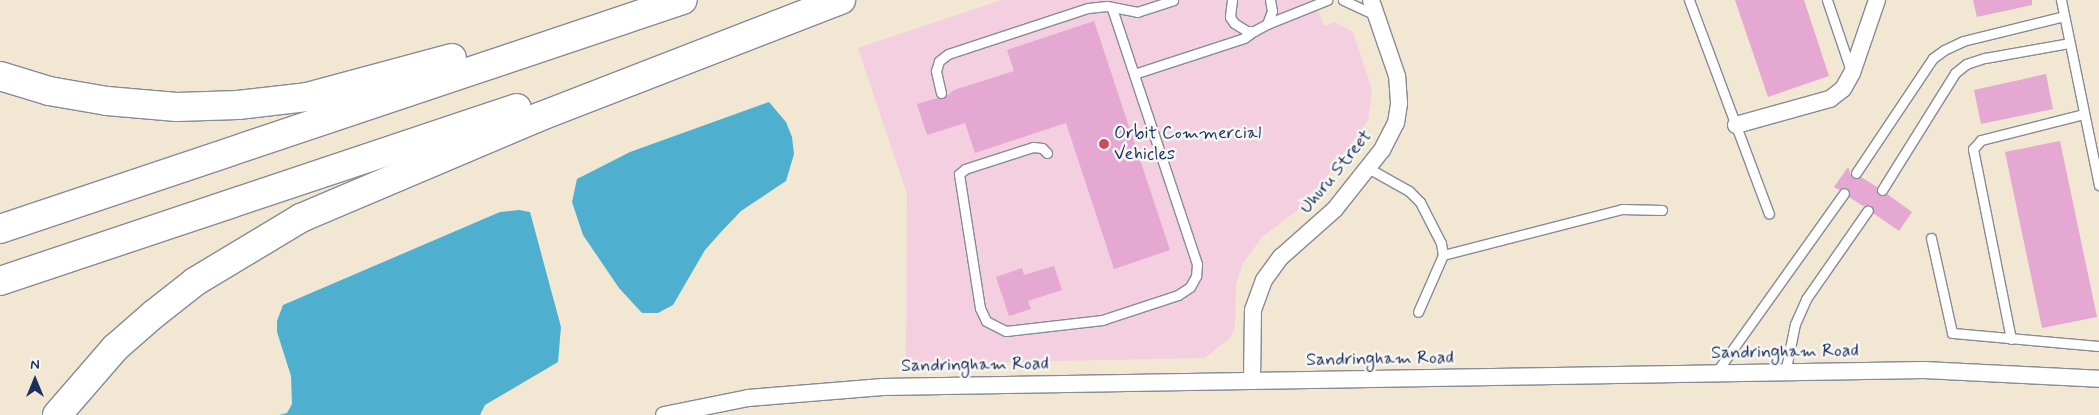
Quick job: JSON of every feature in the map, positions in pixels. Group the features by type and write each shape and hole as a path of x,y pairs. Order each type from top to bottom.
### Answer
{"highway":[{"path":"0,76 49,91 88,98 177,107 238,105 308,97 402,74 652,0"},
{"path":"0,229 683,0"},
{"path":"0,282 841,0"},
{"path":"57,415 115,348 161,308 196,280 243,250 301,218 539,117 841,0"}],"street":[{"name":"Uhuru Street","path":"1252,381 1253,310 1264,280 1281,257 1326,220 1368,168 1392,132 1399,102 1397,76 1371,0"},
{"path":"1736,125 1830,99 1842,90 1852,74 1877,0"},
{"name":"Sandringham Road","path":"664,415 748,398 838,388 1924,370 2099,380"}],"lane":[{"path":"941,93 936,71 939,61 948,54 1088,8 1112,8 1137,12 1173,0"},
{"path":"1232,0 1229,9 1234,23 1240,28 1254,31"},
{"path":"1267,24 1272,10 1270,0"},
{"path":"1134,74 1244,38 1267,24 1327,0"},
{"path":"1343,0 1365,8 1377,17"},
{"path":"1689,0 1769,214"},
{"path":"1827,0 1852,74"},
{"path":"2061,0 2099,185"},
{"path":"1047,153 1042,148 1032,147 965,169 959,174 980,308 986,321 1006,331 1102,320 1178,295 1190,287 1196,276 1197,264 1112,8"},
{"path":"1856,173 1933,58 1963,40 2064,16"},
{"path":"1882,190 1955,73 1966,64 1985,58 2069,43"},
{"path":"2011,339 1974,149 1981,140 2084,114"},
{"path":"1368,168 1410,191 1420,202 1441,243 1443,255 1418,312"},
{"path":"1715,374 1844,193"},
{"path":"1443,255 1622,209 1662,210"},
{"path":"1785,372 1795,324 1806,299 1868,210"},
{"path":"1931,238 1952,333 2099,346"}],"shaded area":[{"path":"1002,0 1314,0 1324,26 1335,22 1353,32 1372,90 1368,120 1308,202 1262,237 1243,263 1236,284 1235,327 1231,337 1205,358 906,364 907,194 858,48"}],"water":[{"path":"769,102 786,122 792,137 794,154 786,181 741,211 721,232 705,250 673,305 658,313 642,313 619,288 583,235 572,202 577,179 630,152"},
{"path":"519,210 530,212 561,327 558,362 485,405 480,415 279,415 287,413 292,404 291,376 277,332 277,321 283,305 500,212"}],"building":[{"path":"1735,0 1804,0 1829,76 1768,97"},
{"path":"1973,0 2032,0 2032,5 1977,17"},
{"name":"Orbit Commercial Vehicles","path":"1094,21 1170,250 1114,269 1066,123 975,153 965,123 927,135 917,104 937,98 943,99 954,90 1014,71 1007,50"},
{"path":"2046,74 2053,109 1981,124 1974,90"},
{"path":"2060,141 2097,317 2042,328 2005,152"},
{"path":"1848,167 1852,178 1861,177 1877,187 1878,195 1887,194 1912,212 1899,231 1873,213 1871,205 1863,206 1849,197 1847,188 1839,190 1834,187"},
{"path":"1054,266 1062,290 1028,301 1031,309 1009,316 996,277 1022,268 1024,275"}],"place":[{"name":"Orbit Commercial Vehicles","path":"1104,144"}]}
